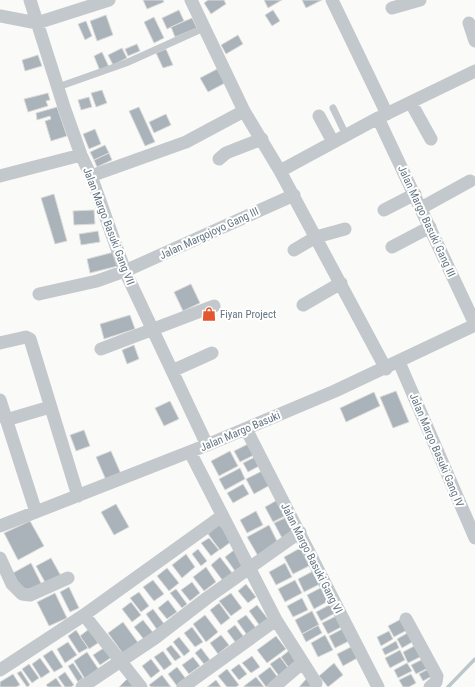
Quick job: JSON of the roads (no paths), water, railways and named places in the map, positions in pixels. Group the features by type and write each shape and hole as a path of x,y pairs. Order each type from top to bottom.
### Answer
{"street":[{"name":"Jalan Margo Basuki Gang VII","path":"30,0 81,155 91,176 125,271 154,329 207,445"},
{"path":"0,16 37,23 109,0"},
{"path":"191,0 206,27 244,111 280,170 342,283 356,322 386,369"},
{"name":"Jalan Margo Basuki Gang III","path":"332,0 383,116 421,208 475,325"},
{"path":"392,8 420,0"},
{"path":"469,23 475,41"},
{"path":"280,170 383,116 475,71"},
{"path":"411,103 431,140"},
{"path":"91,176 186,142 244,111"},
{"path":"319,116 333,142"},
{"path":"219,159 226,153 262,139"},
{"path":"0,176 81,155"},
{"path":"421,208 470,182"},
{"path":"384,210 415,194"},
{"name":"Jalan Margojoyo Gang III","path":"39,294 97,281 125,271 294,195"},
{"path":"392,247 430,227"},
{"path":"294,250 316,237 345,229"},
{"path":"303,305 342,283"},
{"path":"102,349 214,306"},
{"name":"Jalan Margo Basuki","path":"0,526 246,429 386,369 475,325"},
{"path":"0,343 26,337 30,339 78,496"},
{"path":"172,371 212,353"},
{"name":"Jalan Margo Basuki Gang IV","path":"399,362 475,538"},
{"path":"0,400 36,512"},
{"path":"6,420 50,406"},
{"name":"Jalan Margo Basuki Gang VI","path":"246,429 300,532 377,686"},
{"path":"190,452 276,620 316,683"},
{"path":"0,670 84,615 222,516"},
{"path":"82,687 121,661 300,532"},
{"path":"0,558 12,584 22,594 30,595 68,578"},
{"path":"84,615 141,687"},
{"path":"406,619 437,676 436,682 430,687"},
{"path":"183,687 276,620"},
{"path":"274,687 302,663"}],"lane":[{"path":"58,87 126,63 206,27"},
{"path":"333,108 346,135"}],"waterway":[{"path":"448,687 475,659"}],"place":[{"name":"Fiyan Project","path":"209,314"}]}
